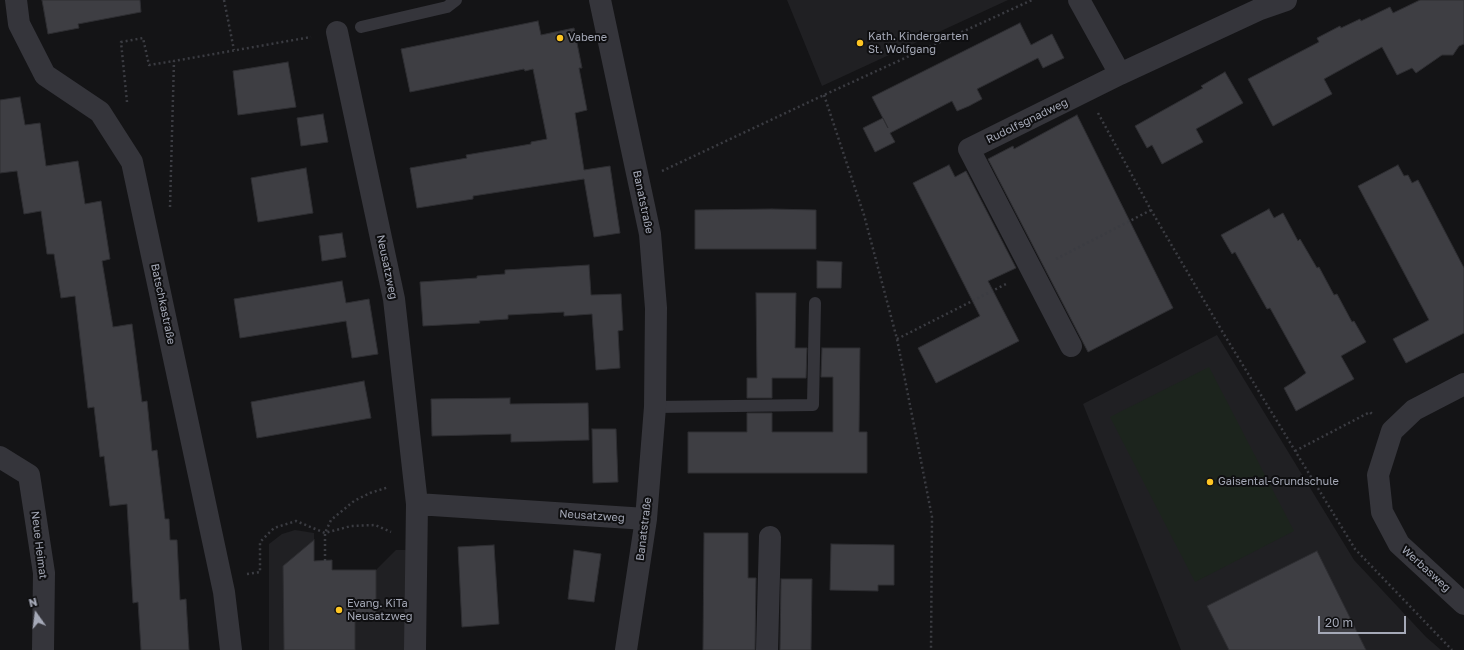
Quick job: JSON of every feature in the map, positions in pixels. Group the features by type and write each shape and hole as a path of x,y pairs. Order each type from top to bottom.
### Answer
{"street":[{"name":"Batschkastraße","path":"16,0 19,24 45,75 100,112 132,162 224,592 230,650"},
{"name":"Banatstraße","path":"600,0 650,234 656,308 655,407 646,519 626,650"},
{"path":"1078,0 1120,74"},
{"name":"Rudolfsgnadweg","path":"1070,346 969,149 1120,74 1260,9 1286,0"},
{"name":"Neusatzweg","path":"337,32 394,299 417,504 414,650"},
{"name":"Werbasweg","path":"1464,384 1414,410 1392,431 1378,475 1382,512 1399,544 1464,604"},
{"name":"Neue Heimat","path":"0,457 29,475 44,573 43,650"},
{"name":"Neusatzweg","path":"417,504 646,519"},
{"path":"767,650 770,537"}],"lane":[{"path":"361,27 447,7 456,0"},
{"path":"655,407 813,405 815,303"}],"path":[{"path":"224,0 234,50"},
{"path":"638,176 662,172 824,95 1032,0"},
{"path":"121,42 143,38 149,66 337,32"},
{"path":"170,212 174,61"},
{"path":"1087,91 1151,210 1222,331 1355,549 1452,650"},
{"path":"824,95 864,215 897,339 932,517 931,650"},
{"path":"1072,251 1151,210"},
{"path":"897,339 1031,271"},
{"path":"1296,451 1370,412 1392,431"},
{"path":"325,561 325,533 331,520 354,501 385,488 415,483"},
{"path":"260,572 260,542 274,528 296,521 325,533 351,526 375,525"}],"shaded area":[{"name":"Kath. Kindergarten St. Wolfgang","path":"787,0 1008,0 822,86"},
{"name":"Gaisental-Grundschule","path":"1217,335 1354,560 1426,637 1441,650 1181,650 1083,404"},
{"path":"1209,367 1294,531 1195,582 1110,417"},
{"name":"Evang. KiTa Neusatzweg","path":"295,530 314,533 314,570 319,570 319,561 332,560 332,570 376,570 396,550 410,550 408,650 269,650 269,544 282,534"}],"building":[{"path":"42,0 140,0 141,12 78,24 79,28 48,34"},
{"path":"1420,0 1464,0 1464,44 1459,46 1453,55 1442,55 1416,73 1412,68 1397,75 1382,47 1324,79 1332,94 1273,126 1248,79 1319,42 1317,38 1340,26 1341,28 1360,19 1361,21 1390,7 1393,13"},
{"path":"538,21 541,35 574,28 582,68 579,68 587,110 575,113 584,170 610,166 620,233 594,237 584,179 473,196 473,199 417,208 410,168 467,158 466,155 531,144 531,142 547,139 533,69 525,71 524,69 410,92 401,49"},
{"path":"1020,23 1031,45 1052,34 1064,58 1043,68 1038,58 977,89 982,99 969,106 957,111 952,101 890,133 895,142 875,152 863,128 883,118 872,97"},
{"path":"288,62 296,107 238,115 233,71"},
{"path":"1225,72 1243,103 1196,129 1203,142 1162,164 1152,145 1147,148 1135,126 1203,88 1201,86"},
{"path":"20,97 25,125 40,123 46,166 78,161 85,204 101,201 110,259 102,261 113,327 132,324 142,402 147,401 152,451 157,450 165,519 169,519 170,540 177,540 180,600 186,599 189,650 141,650 138,602 133,603 127,504 110,506 104,456 100,457 94,407 88,408 75,296 61,298 54,254 47,254 41,211 24,214 17,171 0,173 0,100"},
{"path":"323,114 328,142 301,146 297,118"},
{"path":"1077,115 1173,308 1088,352 988,159 1013,146 1014,149"},
{"path":"949,165 955,177 966,171 1016,268 988,281 1019,341 936,383 918,348 980,316 913,183"},
{"path":"1398,165 1404,176 1408,175 1412,183 1418,180 1464,268 1464,333 1406,363 1393,339 1429,320 1358,186"},
{"path":"306,168 313,213 258,222 251,178"},
{"path":"1269,209 1274,218 1283,213 1298,241 1300,239 1317,268 1319,267 1334,295 1337,294 1352,322 1354,321 1366,342 1341,356 1354,379 1296,411 1284,388 1306,373 1270,308 1267,309 1235,252 1232,254 1221,235"},
{"path":"695,210 816,210 816,249 695,249"},
{"path":"342,233 346,257 322,261 319,236"},
{"path":"817,261 842,262 841,288 817,288"},
{"path":"589,265 591,295 621,294 623,330 618,331 620,368 596,370 592,314 564,316 564,312 508,315 508,319 479,321 480,323 423,326 420,282 477,278 477,276 505,274 505,270"},
{"path":"342,281 346,303 369,299 378,354 352,358 346,321 240,338 234,299"},
{"path":"756,293 796,293 795,348 807,348 806,378 772,378 772,398 747,398 747,378 757,378"},
{"path":"822,348 860,348 859,432 867,432 867,473 688,473 688,432 747,432 747,413 772,413 772,432 833,432 833,377 821,377"},
{"path":"364,381 371,418 257,438 251,402"},
{"path":"510,398 510,404 588,403 589,440 511,442 511,434 432,436 431,399"},
{"path":"592,429 616,429 618,482 593,483"},
{"path":"704,533 748,533 748,578 756,578 755,650 703,650"},
{"path":"314,540 314,561 332,560 332,570 376,570 376,614 355,614 355,650 284,650 283,566"},
{"path":"831,544 894,545 894,585 878,585 878,591 830,590"},
{"path":"494,545 499,624 462,627 458,547"},
{"path":"574,550 601,554 594,602 568,599"},
{"path":"1317,551 1366,650 1229,650 1207,606"},
{"path":"781,579 812,579 811,650 780,650"}],"place":[{"name":"Vabene","path":"560,38"},
{"name":"Kath. Kindergarten St. Wolfgang","path":"860,43"},
{"name":"Gaisental-Grundschule","path":"1210,482"},
{"name":"Evang. KiTa Neusatzweg","path":"339,610"}]}
